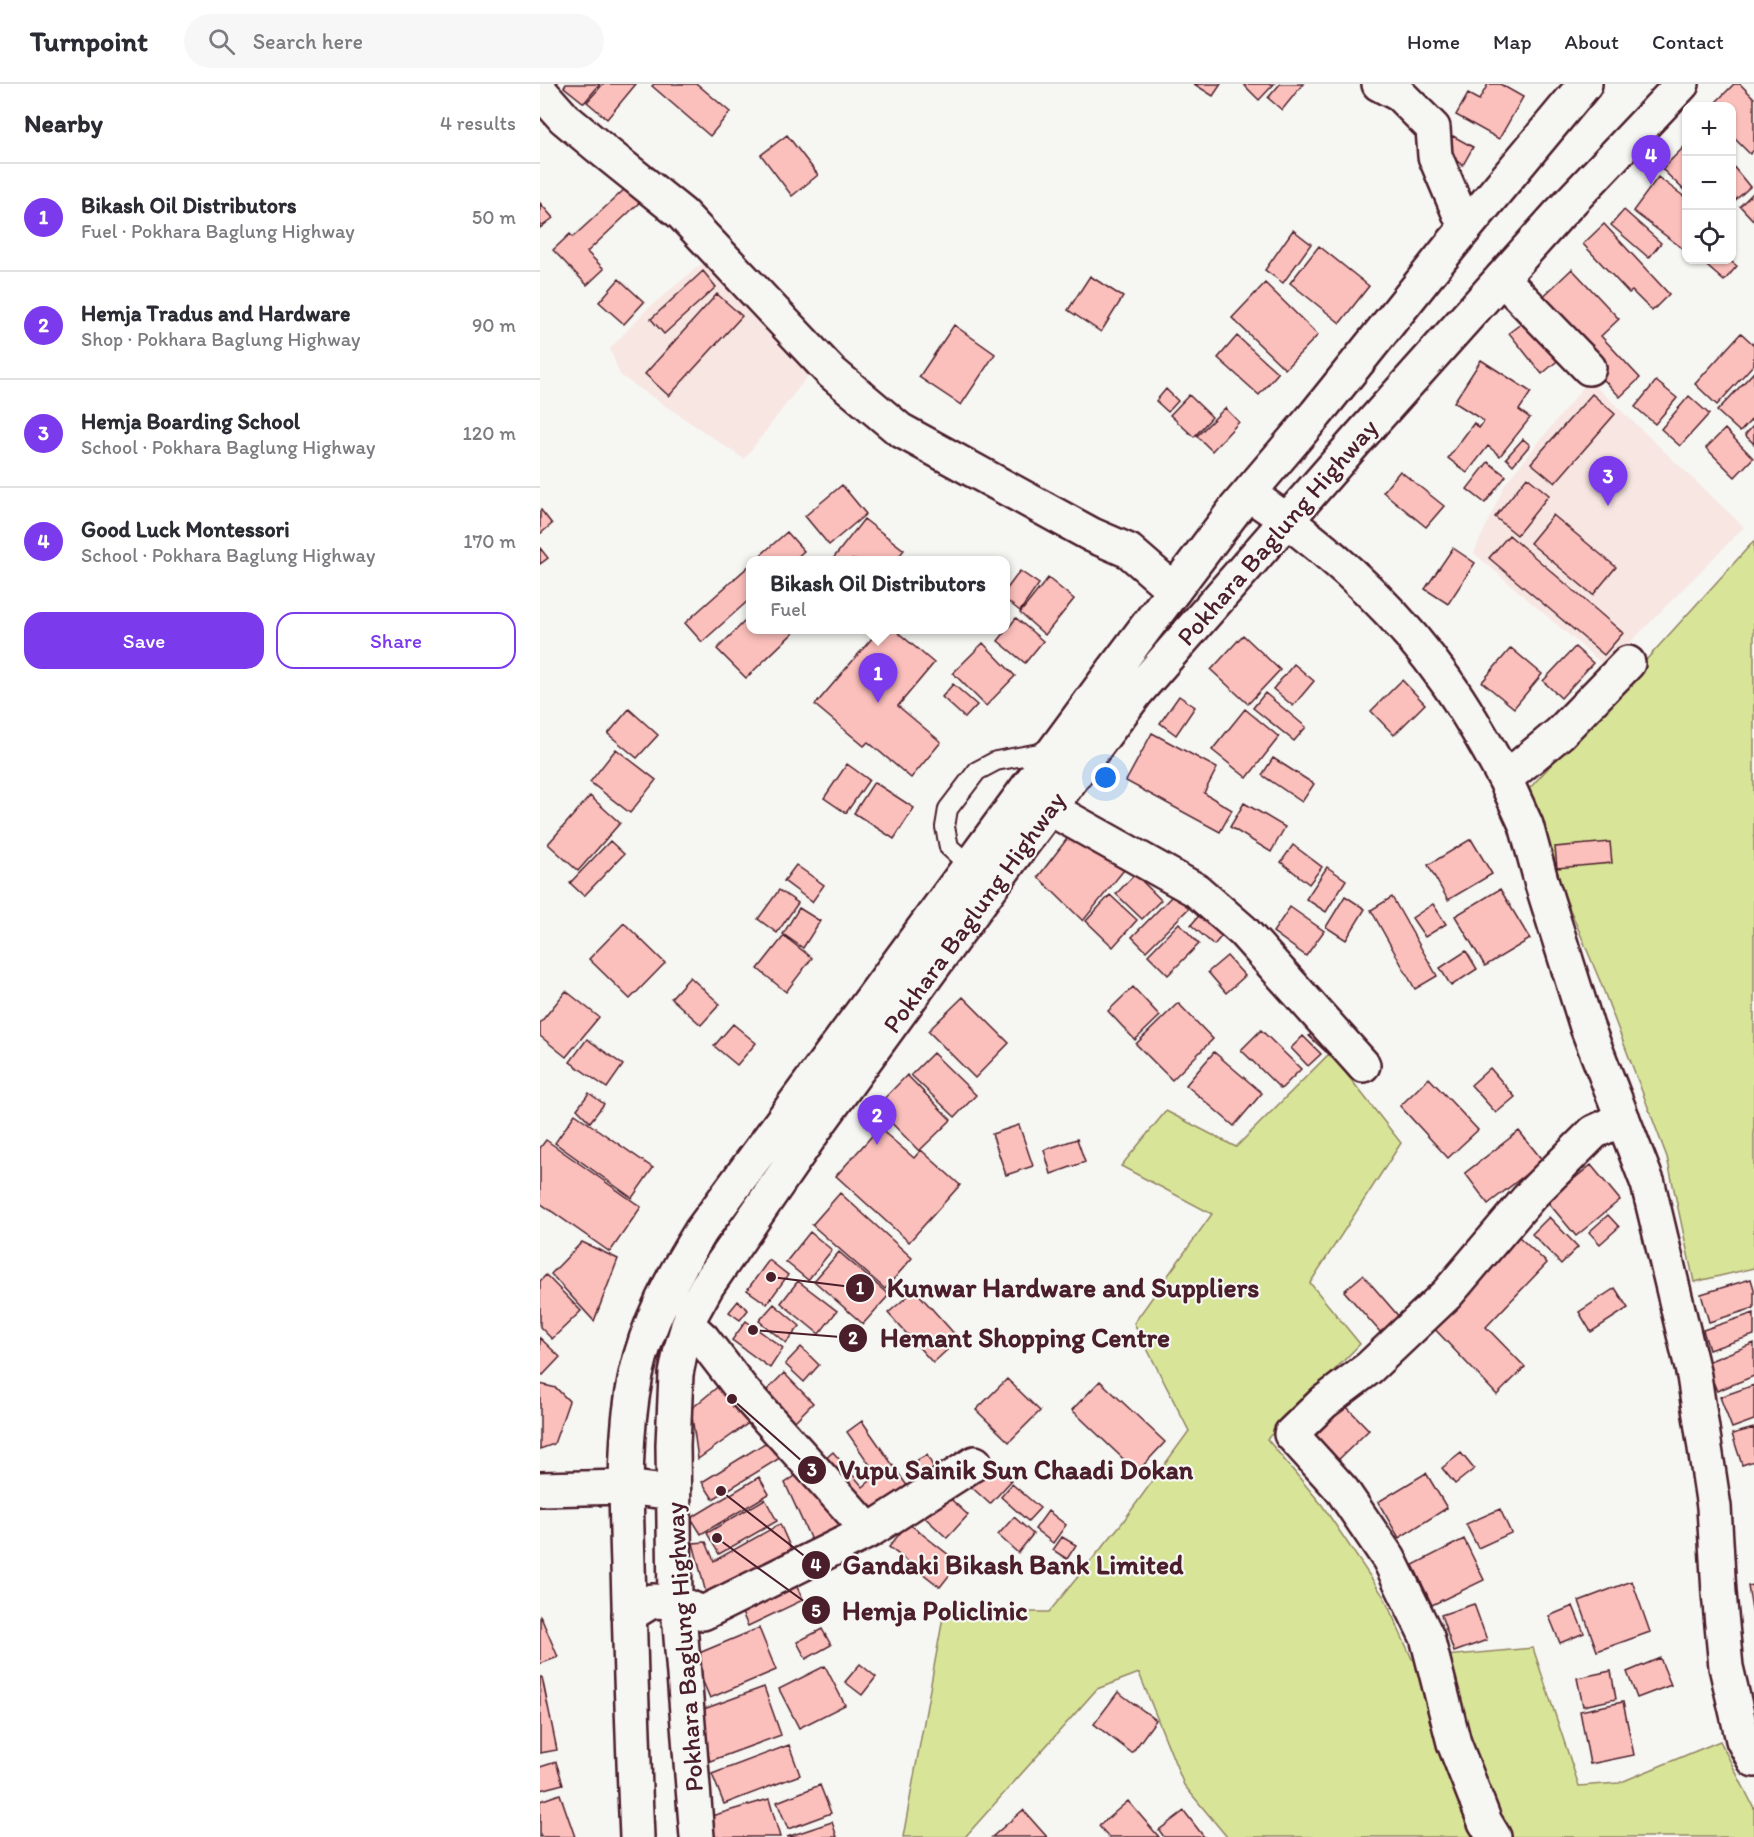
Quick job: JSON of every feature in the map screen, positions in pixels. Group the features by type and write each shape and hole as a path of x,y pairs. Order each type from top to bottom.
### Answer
{"main road":[{"path":"1379,84 1400,95 1433,128 1435,156 1465,227"},
{"name":"Pokhara Baglung Highway","path":"637,1837 626,1487 629,1420 636,1375 643,1350 665,1294 681,1263 701,1231 1236,508 1585,84"},
{"name":"Pokhara Baglung Highway","path":"697,1837 680,1625 675,1602 673,1493 676,1374 692,1313 721,1264 822,1119 1135,694 1502,278 1682,84"},
{"path":"540,91 573,125 682,214 831,372 900,430 1092,535 1129,552 1174,590"},
{"path":"1502,278 1588,368"},
{"path":"1249,494 1287,519 1348,570 1412,636 1478,729 1526,825 1587,1027 1648,1184 1694,1376 1714,1507 1726,1668 1743,1740 1754,1760"},
{"path":"1505,779 1560,733 1628,663"},
{"path":"1049,808 1196,890 1243,931 1363,1065"},
{"path":"1494,1837 1485,1822 1454,1743 1427,1637 1389,1559 1342,1490 1291,1434 1324,1402 1369,1368 1447,1294 1532,1195 1594,1132 1623,1119"},
{"path":"688,1326 703,1339 743,1391 869,1531"},
{"path":"629,1615 652,1601 675,1602 703,1613 869,1531 975,1463"},
{"path":"540,1489 626,1487 673,1493"}],"lane":[{"path":"970,866 949,847 945,827 948,809 976,771 996,761 1039,753 1062,741"}],"shaded area":[{"path":"712,255 816,365 744,459 620,375 610,349 644,312"},
{"path":"1589,380 1744,527 1606,667 1474,553 1505,484"}],"green space":[{"path":"1754,541 1754,1268 1694,1282 1667,1157 1600,981 1559,883 1529,789"},
{"path":"1330,1053 1401,1143 1310,1283 1360,1344 1267,1439 1322,1505 1384,1597 1412,1659 1533,1648 1579,1786 1619,1783 1720,1741 1754,1808 1754,1837 1227,1837 1184,1785 1139,1673 1097,1689 965,1837 903,1837 944,1612 1049,1612 1122,1523 1189,1431 1134,1323 1212,1214 1121,1166 1166,1111 1236,1147"}],"building":[{"path":"566,84 600,84 584,103 564,87"},
{"path":"603,84 636,84 607,119 587,102"},
{"path":"654,84 697,84 730,112 710,136 652,86"},
{"path":"1194,84 1221,84 1213,96"},
{"path":"1243,84 1274,84 1259,100"},
{"path":"1280,84 1303,84 1282,110 1268,98"},
{"path":"1488,84 1500,84 1523,97 1499,139 1456,115 1468,94 1479,100"},
{"path":"1734,84 1740,84 1754,98 1754,150 1750,154 1736,140 1736,102 1716,102"},
{"path":"787,135 818,175 792,196 761,155"},
{"path":"1453,136 1473,147 1463,165 1443,153"},
{"path":"1682,149 1682,188 1662,169"},
{"path":"1736,170 1750,187 1736,199"},
{"path":"1658,177 1682,195 1682,248 1633,211"},
{"path":"627,187 640,202 587,252 604,269 587,285 553,250 570,234 573,237"},
{"path":"1754,192 1754,221 1740,206"},
{"path":"540,203 553,218 540,228"},
{"path":"1624,210 1661,243 1649,258 1611,225"},
{"path":"1604,224 1669,294 1652,311 1632,291 1629,293 1583,244"},
{"path":"1293,230 1311,244 1283,283 1265,270"},
{"path":"1319,246 1369,286 1340,323 1290,283"},
{"path":"1705,264 1734,264 1737,266 1724,281"},
{"path":"1572,269 1619,319 1601,336 1640,378 1620,397 1534,305"},
{"path":"703,271 716,287 664,334 651,319"},
{"path":"1090,276 1123,297 1101,332 1068,310"},
{"path":"619,279 644,302 624,324 599,302"},
{"path":"1265,283 1318,335 1285,369 1232,318"},
{"path":"717,294 742,316 669,396 645,374"},
{"path":"1531,316 1563,356 1542,374 1509,333"},
{"path":"954,325 995,354 961,405 919,377"},
{"path":"1741,333 1754,345 1754,364 1717,405 1695,384"},
{"path":"1237,336 1278,373 1259,395 1218,358"},
{"path":"1481,360 1531,392 1519,410 1530,418 1500,456 1488,446 1467,473 1448,458 1474,423 1479,428 1484,421 1454,402"},
{"path":"1754,372 1754,417 1740,432 1717,411"},
{"path":"1656,381 1677,398 1655,424 1635,407"},
{"path":"1166,389 1178,401 1168,412 1156,401"},
{"path":"1592,394 1615,414 1555,483 1531,463"},
{"path":"1189,395 1212,417 1194,437 1170,415"},
{"path":"1689,396 1709,414 1680,446 1661,429"},
{"path":"1225,408 1239,422 1212,451 1197,436"},
{"path":"1754,425 1754,444 1745,435"},
{"path":"1725,429 1753,458 1735,477 1706,448"},
{"path":"1523,439 1530,445 1513,465 1506,458"},
{"path":"1488,462 1506,476 1485,503 1467,489"},
{"path":"1400,471 1444,506 1426,527 1383,492"},
{"path":"1527,477 1549,495 1517,535 1495,517"},
{"path":"842,485 866,514 829,545 805,516"},
{"path":"540,511 552,524 540,534"},
{"path":"1553,515 1616,567 1593,595 1530,543"},
{"path":"864,519 904,550 899,556 835,556"},
{"path":"787,532 804,551 798,556 760,556"},
{"path":"1509,535 1623,633 1604,655 1489,558"},
{"path":"540,548 548,558 540,564"},
{"path":"1453,548 1475,563 1448,604 1425,589"},
{"path":"746,569 746,603 702,642 685,623"},
{"path":"1020,571 1039,584 1020,611 1010,603 1010,585"},
{"path":"1048,578 1074,599 1045,635 1020,613"},
{"path":"1016,618 1043,641 1025,663 998,641 1003,634 1010,634 1010,626"},
{"path":"746,620 746,634 792,634 746,678 717,649"},
{"path":"876,634 900,634 934,663 898,706 941,742 911,778 868,742 864,746 815,705"},
{"path":"1243,635 1280,670 1248,704 1211,670"},
{"path":"983,643 1015,676 986,706 953,673"},
{"path":"1575,647 1593,663 1561,698 1543,681"},
{"path":"1511,648 1542,674 1514,708 1482,682"},
{"path":"1294,664 1314,681 1293,706 1273,689"},
{"path":"1402,680 1425,704 1394,735 1371,711"},
{"path":"953,684 977,705 965,718 942,697"},
{"path":"1265,693 1306,727 1294,741 1253,708"},
{"path":"1179,696 1195,707 1176,735 1160,723"},
{"path":"629,709 658,735 637,758 608,734"},
{"path":"1245,709 1279,737 1247,778 1212,750"},
{"path":"1152,733 1217,768 1204,793 1232,810 1220,832 1126,781"},
{"path":"616,749 656,780 630,813 590,782"},
{"path":"1273,758 1314,784 1302,802 1262,775"},
{"path":"847,764 869,780 846,813 824,798"},
{"path":"874,782 914,808 894,839 854,813"},
{"path":"590,796 620,823 578,871 548,844"},
{"path":"1244,803 1285,827 1271,852 1230,827"},
{"path":"1076,827 1128,865 1083,921 1038,877"},
{"path":"1471,839 1492,874 1448,900 1428,865"},
{"path":"610,841 624,854 584,896 570,883"},
{"path":"1610,842 1612,863 1557,868 1555,847"},
{"path":"1293,845 1322,867 1309,884 1281,862"},
{"path":"796,865 824,885 812,902 784,881"},
{"path":"1327,867 1346,880 1326,912 1306,899"},
{"path":"1135,874 1161,900 1142,919 1116,894"},
{"path":"1500,889 1530,939 1485,966 1455,916"},
{"path":"779,890 798,903 777,933 758,919"},
{"path":"1174,894 1189,908 1146,951 1132,937"},
{"path":"1110,895 1137,920 1113,947 1086,921"},
{"path":"1345,896 1365,909 1346,940 1326,927"},
{"path":"1392,897 1437,976 1415,989 1371,910"},
{"path":"1433,904 1446,924 1425,937 1412,918"},
{"path":"1208,905 1231,925 1214,945 1191,925"},
{"path":"1290,907 1324,931 1306,956 1273,932"},
{"path":"799,908 820,921 803,948 783,934"},
{"path":"624,923 665,963 630,999 589,959"},
{"path":"1179,923 1199,944 1168,975 1148,955"},
{"path":"784,936 812,958 786,992 758,969"},
{"path":"1466,951 1477,969 1451,986 1440,968"},
{"path":"1227,956 1245,976 1226,993 1208,972"},
{"path":"690,977 720,1004 701,1025 671,998"},
{"path":"1133,987 1160,1016 1135,1040 1108,1011"},
{"path":"566,991 599,1017 566,1057 540,1036 540,1023"},
{"path":"963,997 1009,1043 975,1078 928,1031"},
{"path":"1178,1003 1213,1039 1172,1080 1136,1044"},
{"path":"733,1024 756,1043 737,1065 714,1046"},
{"path":"1319,1025 1336,1042 1326,1052 1309,1036"},
{"path":"1261,1030 1301,1069 1281,1089 1241,1050"},
{"path":"1303,1036 1321,1054 1308,1066 1291,1048"},
{"path":"587,1039 623,1065 607,1088 570,1062"},
{"path":"1214,1052 1262,1093 1234,1126 1186,1085"},
{"path":"933,1053 976,1095 955,1117 911,1075"},
{"path":"1490,1068 1515,1097 1496,1113 1471,1085"},
{"path":"907,1075 951,1120 919,1151 876,1107"},
{"path":"1429,1078 1478,1130 1448,1158 1400,1106"},
{"path":"589,1093 604,1104 590,1122 577,1109"},
{"path":"575,1114 653,1168 632,1198 555,1143"},
{"path":"1019,1125 1033,1166 1006,1175 992,1134"},
{"path":"879,1128 914,1158 921,1150 960,1185 909,1242 836,1176"},
{"path":"1519,1131 1543,1161 1488,1204 1465,1173"},
{"path":"1077,1139 1085,1162 1051,1174 1044,1150"},
{"path":"546,1140 641,1207 610,1252 540,1203 540,1148"},
{"path":"1591,1165 1620,1200 1576,1236 1547,1201"},
{"path":"840,1193 912,1258 885,1289 812,1225"},
{"path":"1608,1215 1619,1227 1600,1244 1589,1232"},
{"path":"1549,1217 1578,1247 1561,1264 1532,1234"},
{"path":"810,1232 832,1250 808,1280 786,1262"},
{"path":"1518,1236 1547,1263 1486,1327 1525,1367 1497,1395 1431,1325"},
{"path":"582,1242 618,1259 594,1321 551,1274"},
{"path":"839,1252 889,1295 863,1324 814,1281"},
{"path":"769,1260 788,1275 767,1304 747,1290"},
{"path":"546,1275 581,1311 552,1339 540,1327 540,1281"},
{"path":"1363,1275 1401,1319 1382,1334 1344,1291"},
{"path":"1751,1279 1754,1289 1754,1308 1709,1322 1701,1294"},
{"path":"798,1281 837,1311 819,1334 781,1303"},
{"path":"1615,1288 1628,1308 1591,1332 1579,1312"},
{"path":"915,1290 959,1339 933,1363 888,1313"},
{"path":"738,1301 748,1310 740,1320 729,1312"},
{"path":"774,1304 800,1326 786,1343 759,1321"},
{"path":"1754,1313 1754,1335 1709,1350 1703,1330"},
{"path":"746,1321 783,1348 770,1368 732,1340"},
{"path":"540,1338 560,1357 543,1375 540,1373"},
{"path":"1754,1343 1754,1376 1717,1391 1705,1363"},
{"path":"801,1347 819,1365 804,1382 785,1364"},
{"path":"784,1373 813,1403 789,1427 760,1397"},
{"path":"727,1379 757,1417 698,1459 691,1409"},
{"path":"1007,1379 1040,1411 1009,1442 976,1410"},
{"path":"1100,1381 1165,1442 1137,1472 1072,1410"},
{"path":"540,1384 556,1388 569,1401 554,1444 540,1449"},
{"path":"1754,1385 1754,1420 1732,1428 1720,1397"},
{"path":"1342,1402 1369,1430 1334,1464 1307,1436"},
{"path":"862,1421 908,1487 864,1521 818,1465 833,1452 863,1487 877,1475 847,1432"},
{"path":"1754,1428 1754,1461 1742,1465 1732,1434"},
{"path":"778,1435 788,1453 713,1499 702,1482"},
{"path":"1461,1453 1474,1469 1455,1484 1442,1468"},
{"path":"927,1455 939,1478 917,1490 905,1466"},
{"path":"989,1460 1011,1481 990,1504 967,1483"},
{"path":"807,1468 860,1525 816,1551 785,1483"},
{"path":"1426,1473 1447,1508 1399,1538 1378,1502"},
{"path":"759,1477 769,1494 701,1534 691,1518"},
{"path":"1012,1484 1040,1508 1028,1521 1001,1497"},
{"path":"941,1490 968,1515 947,1538 920,1513"},
{"path":"765,1499 777,1521 719,1554 707,1533"},
{"path":"1500,1509 1511,1533 1478,1548 1466,1524"},
{"path":"1048,1511 1066,1525 1053,1543 1035,1529"},
{"path":"1014,1517 1033,1534 1018,1553 998,1535"},
{"path":"908,1523 959,1563 940,1587 889,1547"},
{"path":"780,1524 795,1558 709,1605 693,1543 706,1542 714,1561"},
{"path":"1062,1537 1076,1545 1067,1559 1053,1550"},
{"path":"1464,1539 1484,1580 1432,1605 1413,1565"},
{"path":"793,1578 803,1600 748,1626 738,1604"},
{"path":"1632,1581 1650,1632 1597,1651 1579,1601"},
{"path":"1754,1585 1754,1622 1748,1586"},
{"path":"1474,1604 1487,1640 1454,1652 1441,1615"},
{"path":"1573,1606 1584,1633 1560,1643 1549,1616"},
{"path":"540,1615 558,1657 540,1664"},
{"path":"759,1628 776,1670 710,1698 692,1656"},
{"path":"822,1629 831,1645 806,1659 797,1642"},
{"path":"1660,1658 1671,1685 1637,1698 1627,1672"},
{"path":"860,1664 876,1677 862,1695 845,1682"},
{"path":"825,1666 845,1705 799,1728 779,1689"},
{"path":"1611,1671 1616,1699 1583,1706 1577,1678"},
{"path":"540,1677 542,1677 557,1750 540,1753"},
{"path":"764,1687 781,1735 710,1761 693,1713"},
{"path":"1118,1692 1156,1720 1132,1753 1094,1724"},
{"path":"1623,1702 1634,1755 1590,1764 1580,1711"},
{"path":"789,1745 800,1775 724,1804 712,1774"},
{"path":"556,1762 563,1784 540,1790 540,1767"},
{"path":"820,1785 831,1813 788,1829 777,1802"},
{"path":"560,1794 575,1837 540,1837 540,1801"},
{"path":"769,1799 780,1837 714,1837 708,1817"},
{"path":"1128,1801 1159,1837 1109,1837 1099,1826"},
{"path":"1023,1810 1047,1837 992,1837"},
{"path":"1184,1811 1204,1837 1164,1837 1159,1830"},
{"path":"832,1822 837,1837 787,1837"}],"place":[{"name":"Good Luck Montessori","path":"1651,185"},
{"name":"Hemja Boarding School","path":"1608,506"},
{"name":"Bikash Oil Distributors","path":"878,703"},
{"name":"Hemja Tradus and Hardware","path":"877,1145"},
{"name":"Kunwar Hardware and Suppliers","path":"771,1277"},
{"name":"Hemant Shopping Centre","path":"753,1330"},
{"name":"Vupu Sainik Sun Chaadi Dokan","path":"732,1399"},
{"name":"Gandaki Bikash Bank Limited","path":"721,1491"},
{"name":"Hemja Policlinic","path":"717,1538"}]}
